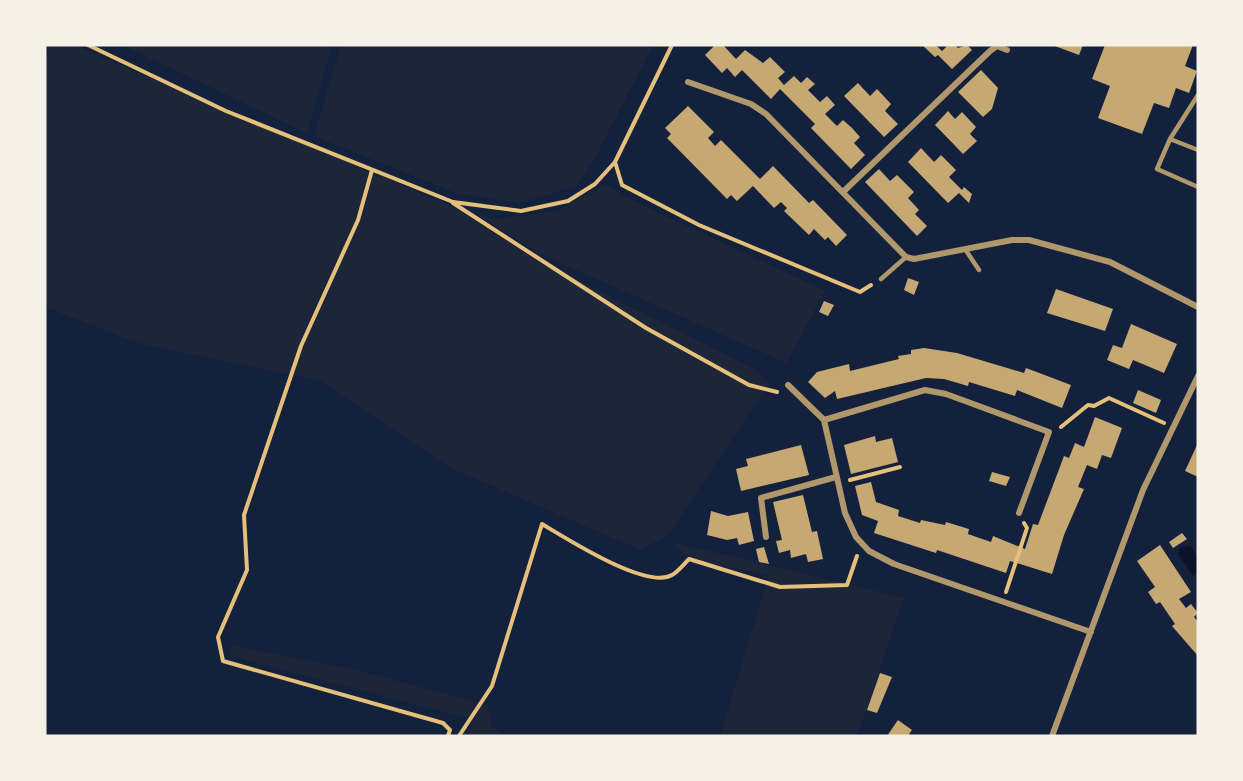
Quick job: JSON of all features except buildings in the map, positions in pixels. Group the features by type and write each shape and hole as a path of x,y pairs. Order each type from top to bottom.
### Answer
{"street":[{"path":"843,192 990,51 997,46 1007,50"},
{"path":"688,82 751,105 766,114 906,257 914,259 1012,240 1029,240 1110,262 1198,307"},
{"path":"1052,736 1143,490 1173,426 1196,388 1198,376"},
{"path":"788,386 824,420 845,513 856,537 869,551 894,564 1091,632"},
{"path":"824,420 925,390 946,394 1050,432 1019,513"},
{"path":"766,537 761,498 837,480"}],"lane":[{"path":"1198,95 1170,139 1157,169 1198,187"},
{"path":"1170,139 1198,150"},
{"path":"965,249 979,270"},
{"path":"881,279 906,257"}],"path":[{"path":"88,45 226,111 453,202 646,328 749,385 783,393"},
{"path":"453,202 521,211 568,201 595,184 615,162 672,45"},
{"path":"615,162 622,184 699,225 860,292 881,279"},
{"path":"372,170 358,220 301,346 260,466 244,515 247,570 218,637 223,661 443,723 450,730 448,736"},
{"path":"1049,437 1089,405 1094,406 1109,398 1173,426"},
{"path":"837,480 900,466"},
{"path":"1003,601 1027,528 1019,513"},
{"path":"459,736 492,686 542,524 606,562 656,577 671,576 689,559 780,587 847,585 852,567"}],"shaded area":[{"path":"50,45 73,45 460,210 540,261 758,371 769,383 668,535 641,550 453,469 321,381 138,343 45,307 45,58"},
{"path":"122,45 332,45 307,133"},
{"path":"341,45 653,45 594,160 576,186 520,203 456,193 314,136"},
{"path":"606,184 621,195 825,291 786,363 538,253 477,214 497,219 557,211"},
{"path":"671,542 904,598 857,736 720,736 769,575 689,559"},
{"path":"1190,546 1198,558 1198,572 1193,576 1178,554 1180,547"},
{"path":"233,646 356,670 487,705 492,727 507,736 469,736 471,719 230,656"}]}
